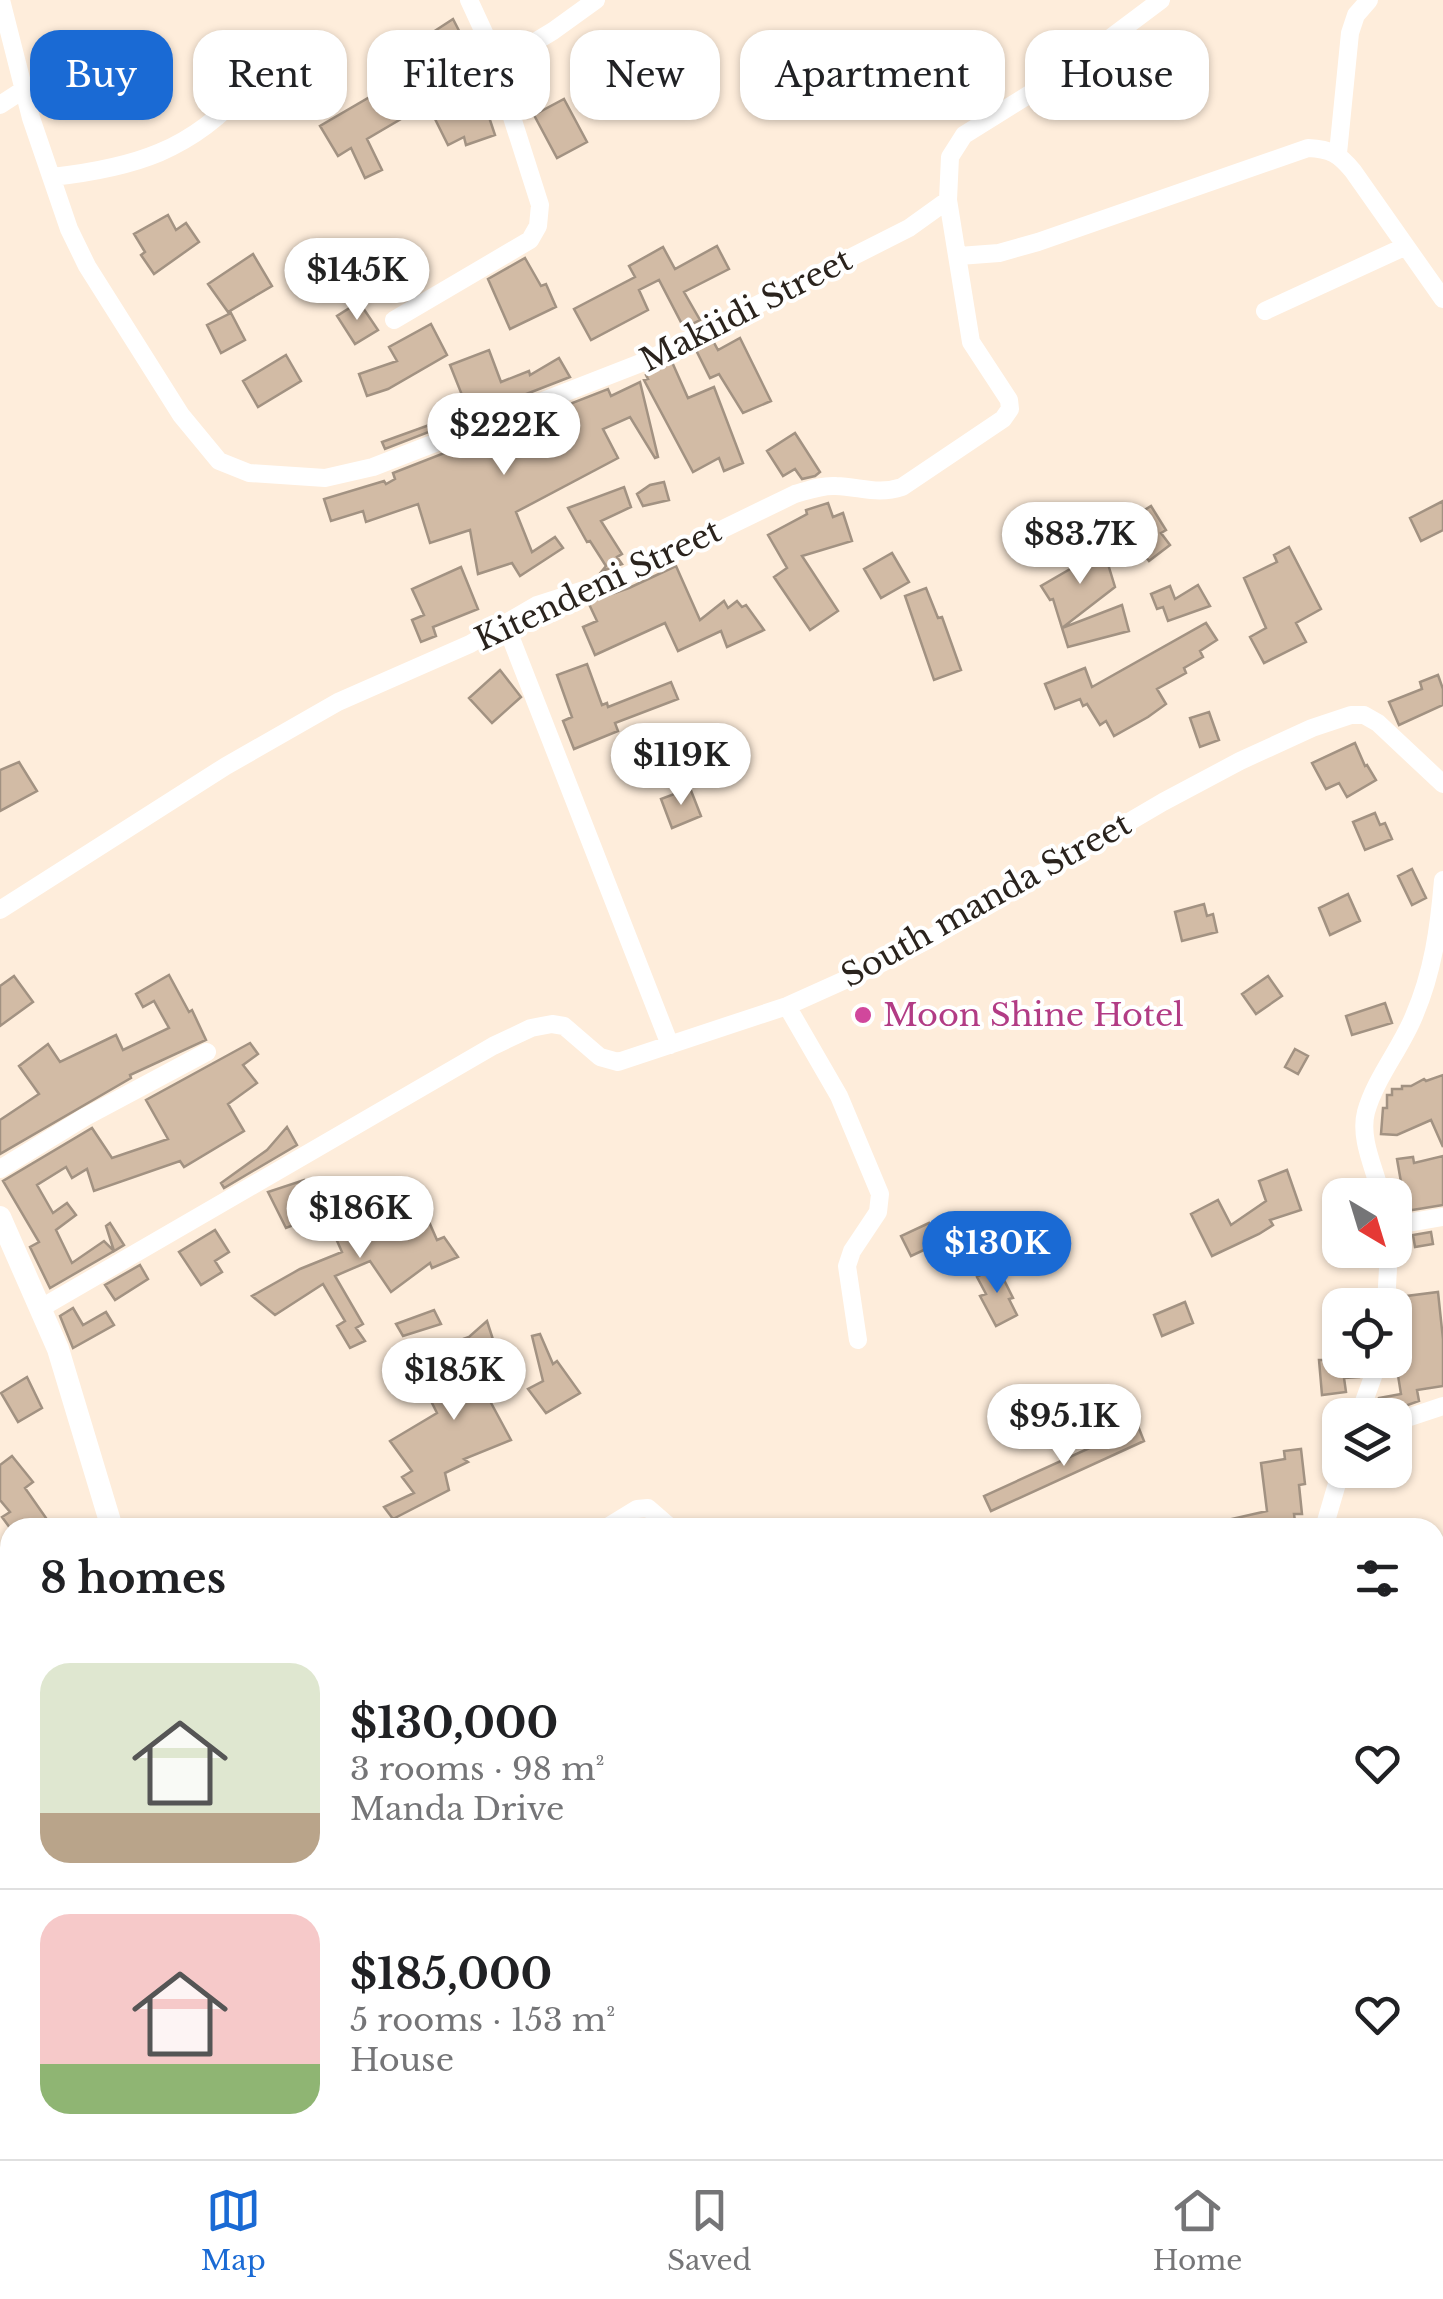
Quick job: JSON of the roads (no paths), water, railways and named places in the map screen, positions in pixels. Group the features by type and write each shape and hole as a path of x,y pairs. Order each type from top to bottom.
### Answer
{"street":[{"name":"Makiidi Street","path":"1,0 22,90 69,229 114,311 180,415 219,461 250,472 325,478 373,467 646,362 909,228 948,200"},
{"path":"469,0 481,30"},
{"path":"550,34 596,0"},
{"path":"948,200 950,158 964,134 1052,81 1162,0"},
{"path":"1370,0 1356,15 1350,33 1338,153 1443,299"},
{"path":"0,104 22,90"},
{"path":"52,178 136,162 182,143 216,120"},
{"path":"394,320 530,240 538,226 540,205 512,120"},
{"path":"959,256 999,253 1038,242 1308,148 1338,153"},
{"name":"Kitendeni Street","path":"0,910 294,725 422,662 470,644 537,605 624,577 795,494 822,486 870,492 902,487 1003,419 1010,409 1008,400 970,342 948,200"},
{"path":"1265,311 1404,247"},
{"path":"505,623 670,1045"},
{"name":"South manda Street","path":"41,1308 531,1028 564,1026 609,1061 625,1060 787,1006 926,941 1149,810 1312,728 1364,715 1378,723 1443,784"},
{"path":"1376,1178 1369,1154 1366,1114 1428,979 1437,945 1443,880"},
{"path":"787,1006 839,1096 880,1194 878,1212 852,1251 847,1266 858,1340"},
{"path":"0,1169 85,1117 207,1052"},
{"path":"0,1217 41,1308 88,1440 105,1518"},
{"path":"1412,1223 1443,1218"},
{"path":"1412,1416 1443,1406"},
{"path":"1327,1518 1336,1488"},
{"path":"623,1518 648,1508 660,1518"}],"place":[{"name":"Moon Shine Hotel","path":"863,1015"}]}
